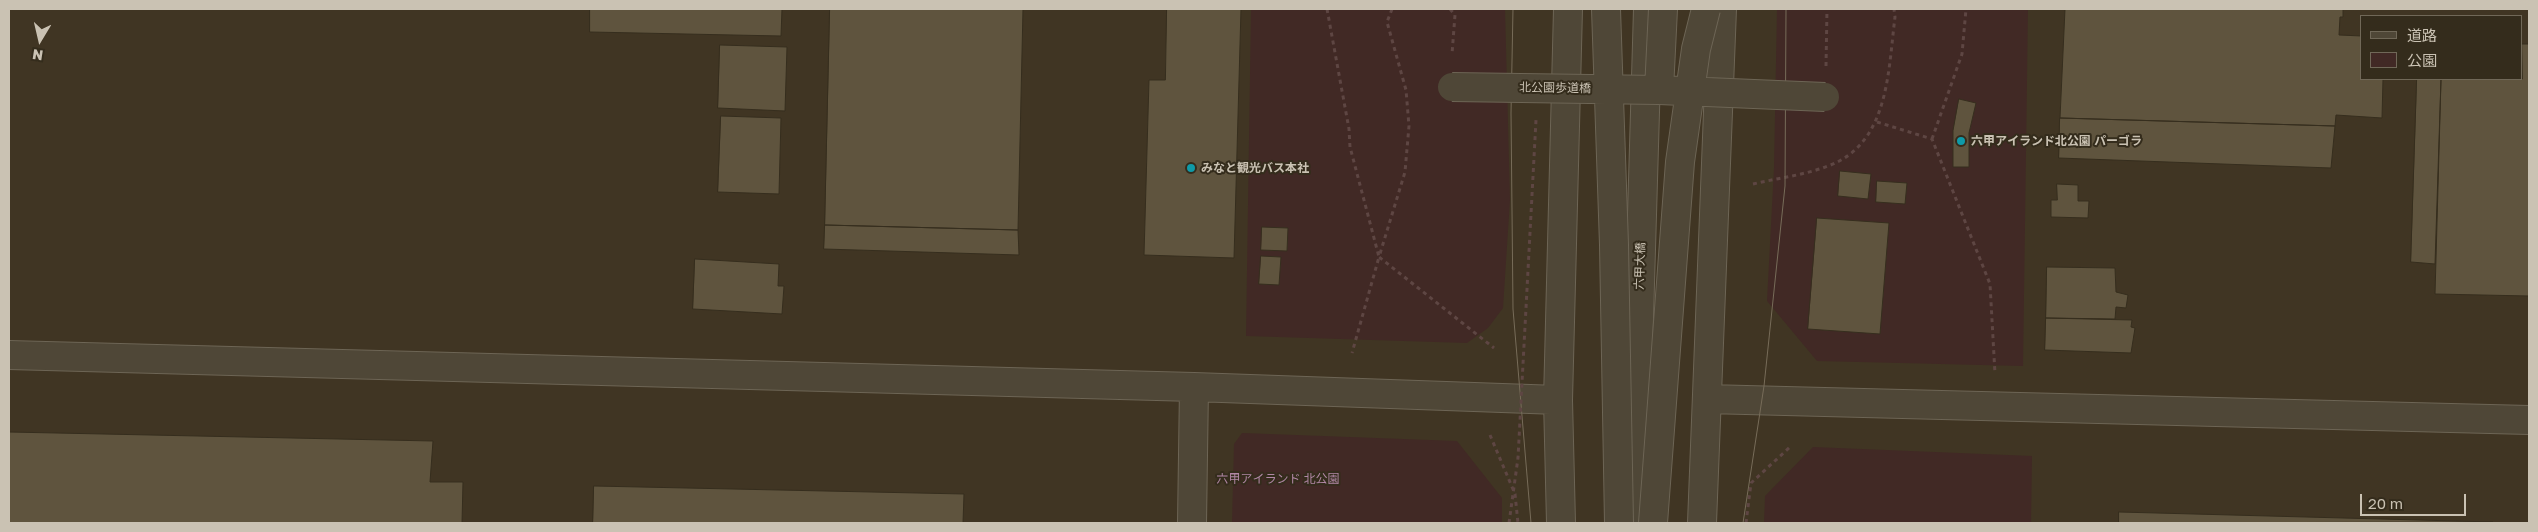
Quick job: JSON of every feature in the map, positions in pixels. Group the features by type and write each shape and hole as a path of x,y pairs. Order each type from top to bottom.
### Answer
{"street":[{"path":"1561,523 1558,400 1568,9"},
{"path":"1606,9 1614,246 1619,523"},
{"name":"六甲大橋","path":"1633,523 1648,9"},
{"path":"1658,90 1663,9"},
{"path":"1653,523 1680,162 1696,49 1706,9"},
{"path":"1702,523 1722,9"},
{"name":"北公園歩道橋","path":"1452,87 1538,87 1825,96"},
{"path":"9,355 1194,387 1558,400"},
{"path":"1192,523 1194,387"},
{"path":"1707,399 2529,420"}],"path":[{"path":"1327,9 1349,129 1350,147 1379,257 1494,348"},
{"path":"1352,353 1405,172 1409,126 1406,90 1387,22 1392,9"},
{"path":"1450,9 1455,15 1452,87"},
{"path":"1825,96 1827,9"},
{"path":"1966,9 1962,54 1932,139 1990,284 1995,374"},
{"path":"1509,523 1518,458 1538,87"},
{"path":"1877,122 1932,139"},
{"path":"1490,435 1515,494 1518,523"},
{"path":"1746,523 1751,483 1790,447"}],"green space":[{"path":"1251,9 1505,9 1510,200 1503,308 1488,328 1467,343 1246,336"},
{"path":"1777,9 2028,9 2023,366 1817,361 1767,301 1774,168"},
{"name":"六甲アイランド 北公園","path":"1242,433 1457,441 1502,498 1502,523 1232,523 1234,444"},
{"path":"1813,447 2032,456 2031,523 1764,523 1765,496"}],"building":[{"path":"590,9 782,9 781,36 590,32"},
{"path":"830,9 1023,9 1018,230 825,225"},
{"name":"みなと観光バス本社","path":"1167,9 1241,9 1234,258 1144,255 1149,80 1165,80"},
{"path":"2065,9 2343,9 2343,17 2340,17 2339,35 2360,36 2360,80 2383,80 2382,118 2336,115 2335,126 2060,118"},
{"path":"2523,44 2529,44 2529,296 2435,294 2441,80 2523,80"},
{"path":"720,45 787,47 785,111 718,108"},
{"path":"2417,80 2441,80 2435,264 2411,262"},
{"name":"六甲アイランド北公園 パーゴラ","path":"1959,99 1976,103 1969,133 1969,167 1953,167 1953,131"},
{"path":"721,116 781,118 779,194 718,192"},
{"path":"2060,118 2335,126 2331,168 2059,158"},
{"path":"1840,171 1871,174 1868,199 1838,196"},
{"path":"1877,181 1907,183 1905,204 1876,202"},
{"path":"2057,184 2078,185 2078,201 2089,201 2088,218 2051,217 2051,200 2057,200"},
{"path":"1817,218 1889,223 1880,334 1808,329"},
{"path":"825,225 1018,230 1019,255 824,249"},
{"path":"1262,227 1288,228 1287,251 1261,250"},
{"path":"1261,256 1281,257 1279,285 1259,284"},
{"path":"695,259 779,264 778,286 784,286 782,314 693,309"},
{"path":"2047,267 2115,268 2116,292 2128,295 2126,308 2116,307 2115,319 2046,318"},
{"path":"2046,318 2132,320 2131,327 2135,328 2131,353 2045,350"},
{"path":"9,432 433,441 430,482 463,482 462,523 9,523"},
{"path":"594,486 964,494 963,523 593,523"},
{"path":"2119,512 2493,522 2119,523"}],"tram line":[{"path":"1513,9 1511,113 1513,309 1531,523"},
{"path":"1743,523 1764,386 1785,186 1786,9"}],"place":[{"name":"六甲アイランド北公園 パーゴラ","path":"1961,141"},
{"name":"みなと観光バス本社","path":"1191,168"}]}
